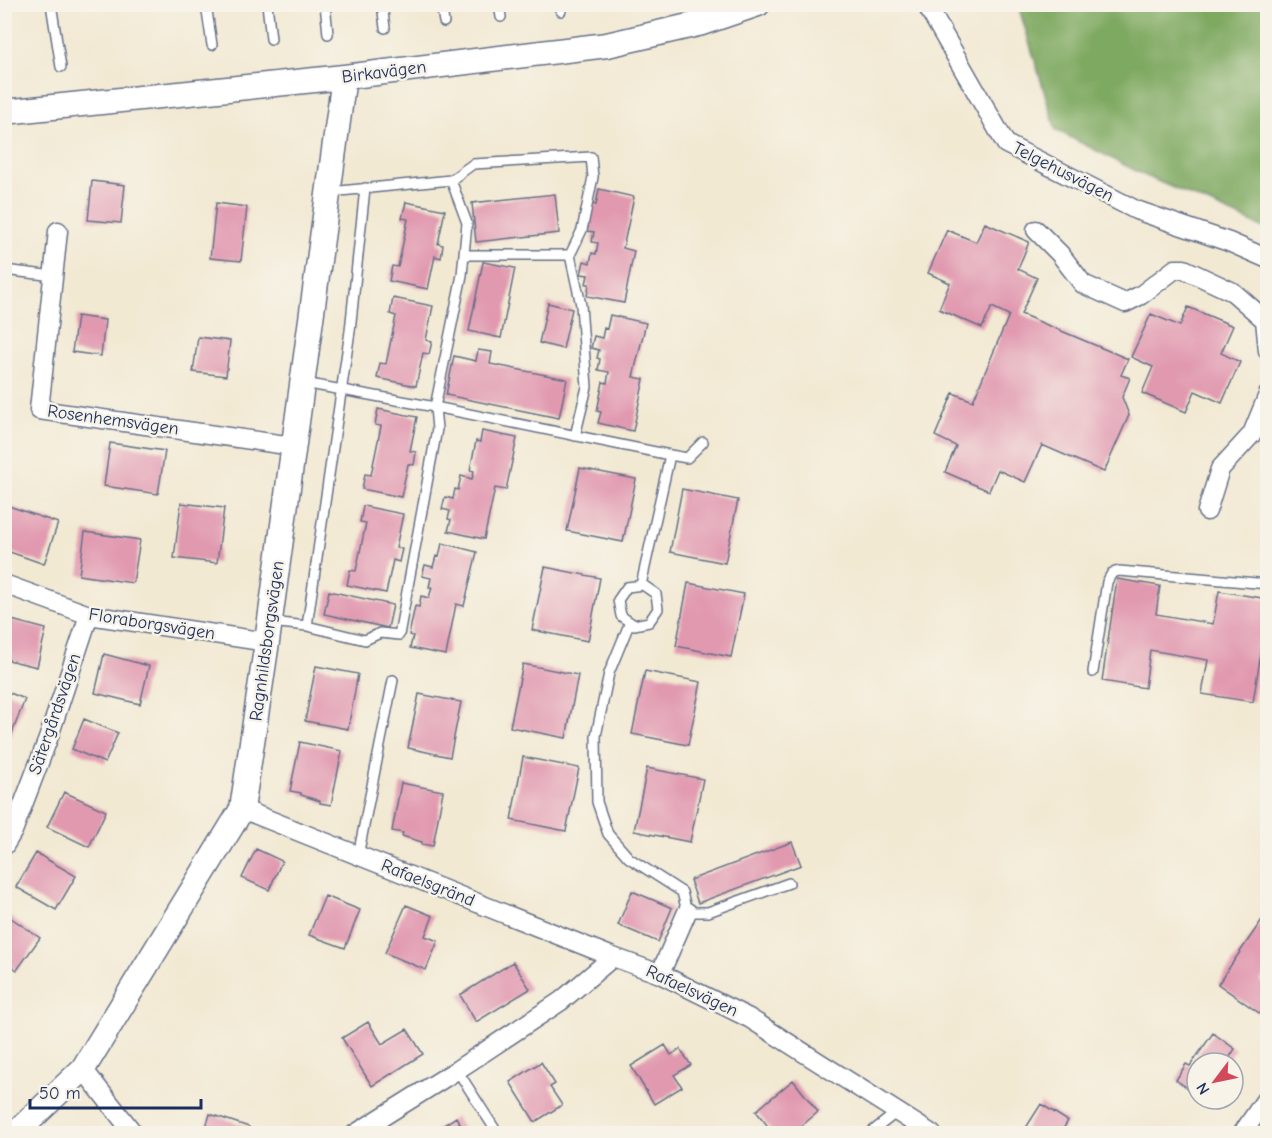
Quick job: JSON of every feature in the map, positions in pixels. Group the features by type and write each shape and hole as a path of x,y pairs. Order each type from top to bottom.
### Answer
{"street":[{"name":"Birkavägen","path":"4,112 344,77 607,45 700,14 758,4"},
{"name":"Telgehusvägen","path":"926,4 1006,144 1136,210 1229,242 1268,259"},
{"name":"Ragnhildsborgsvägen","path":"15,1134 83,1069 242,809 344,77"},
{"path":"1036,230 1060,254 1083,284 1125,303 1140,295 1175,269 1184,269 1233,292 1265,320 1268,351"},
{"name":"Rosenhemsvägen","path":"58,231 39,410 293,446"},
{"path":"1207,511 1220,469 1252,434 1268,395"},
{"name":"Floraborgsvägen","path":"4,584 89,615 268,632"},
{"name":"Sätergårdsvägen","path":"4,846 13,831 48,740 89,615"},
{"name":"Rafaelsgränd","path":"242,809 613,957"},
{"path":"660,974 687,912"},
{"path":"355,1134 561,1001 613,957"},
{"name":"Rafaelsvägen","path":"613,957 660,974 749,1018 932,1134"},
{"path":"83,1069 134,1134"},
{"path":"1242,1134 1268,1096"}],"lane":[{"path":"51,4 62,67"},
{"path":"206,4 212,45"},
{"path":"267,4 271,39"},
{"path":"325,4 328,34"},
{"path":"382,4 385,28"},
{"path":"441,4 444,22"},
{"path":"499,4 501,16"},
{"path":"328,192 452,180 473,164 591,157 593,177 582,230 570,255 581,305 587,387 575,436"},
{"path":"268,632 307,626 365,640 380,633 399,636 437,429 435,406 462,275 467,223 452,180"},
{"path":"307,626 350,331 366,188"},
{"path":"464,255 570,255"},
{"path":"4,270 54,276"},
{"path":"302,383 435,406 687,458 703,442"},
{"path":"641,585 670,455"},
{"path":"1093,672 1107,582 1112,573 1119,571 1268,584"},
{"path":"641,585 656,594 658,609 649,622 634,625 621,616 618,600 627,587 641,585"},
{"path":"630,622 609,674 596,736 597,802 608,834 629,858 682,892 687,912 708,912 789,883"},
{"path":"358,856 393,680"},
{"path":"457,1070 498,1134"},
{"path":"869,1134 897,1112"}],"green space":[{"path":"1018,5 1267,5 1267,229 1146,176 1056,130"}],"building":[{"path":"92,181 125,185 121,223 88,220"},
{"path":"599,189 634,197 623,248 634,251 624,303 587,296 588,275 581,274 584,261 590,263 592,253 596,254 598,243 592,242 594,232 587,231 592,204 596,205"},
{"path":"555,194 559,233 476,242 472,203"},
{"path":"406,202 445,210 438,244 443,245 441,258 435,256 428,289 389,281 392,266 398,267 408,219 402,218"},
{"path":"216,203 247,207 241,261 210,258"},
{"path":"985,223 1029,242 1018,269 1037,278 1021,314 1128,359 1121,375 1130,378 1122,397 1129,415 1104,472 1042,445 1025,482 998,470 989,491 945,472 956,446 935,436 953,393 973,401 1009,315 992,307 982,328 939,309 950,283 928,273 947,230 976,242"},
{"path":"483,262 515,268 501,338 469,331"},
{"path":"393,298 433,306 426,340 432,342 429,354 423,353 416,386 377,378 380,363 386,364 396,316 390,314"},
{"path":"548,303 572,309 563,349 539,343"},
{"path":"1188,307 1233,326 1221,353 1240,362 1222,403 1195,391 1186,412 1142,393 1153,367 1131,357 1151,314 1180,326"},
{"path":"610,315 646,323 633,377 644,379 633,431 598,423 601,412 597,411 603,382 607,383 609,372 598,370 599,350 591,348 594,336 602,338"},
{"path":"77,316 105,320 101,356 72,352"},
{"path":"198,337 230,341 226,376 193,372"},
{"path":"478,350 492,352 490,364 567,379 559,418 446,395 454,356 476,361"},
{"path":"378,409 417,417 410,451 416,452 414,465 408,464 401,497 362,489 365,474 371,475 381,426 375,425"},
{"path":"482,431 517,438 506,490 495,488 484,539 448,531 451,520 448,519 450,511 442,509 445,497 453,499 461,476 472,479 474,471 470,470 476,441 480,442"},
{"path":"110,443 165,451 158,494 104,486"},
{"path":"580,468 636,479 623,542 567,531"},
{"path":"682,489 738,500 725,563 670,552"},
{"path":"181,503 224,508 217,563 174,558"},
{"path":"6,505 58,523 44,564 4,550"},
{"path":"363,506 403,514 396,548 402,549 399,562 393,560 386,593 347,585 350,570 356,571 366,523 360,522"},
{"path":"85,532 140,540 133,583 79,575"},
{"path":"442,543 477,552 464,606 456,604 446,655 410,648 413,636 409,635 415,606 419,607 421,596 429,598 432,587 429,587 431,578 422,576 425,565 433,567 436,556 439,557"},
{"path":"545,567 600,578 588,641 532,630"},
{"path":"1117,579 1160,586 1156,614 1213,624 1219,591 1268,599 1253,702 1202,694 1208,660 1150,650 1145,688 1102,681"},
{"path":"688,583 744,594 731,657 676,646"},
{"path":"329,591 393,605 388,628 324,614"},
{"path":"4,618 46,629 37,667 4,659"},
{"path":"104,654 149,666 140,704 95,693"},
{"path":"523,664 578,675 566,738 510,727"},
{"path":"316,666 358,674 348,729 305,721"},
{"path":"645,671 701,682 688,745 632,734"},
{"path":"5,691 25,699 11,736 5,734"},
{"path":"419,694 461,702 450,757 408,748"},
{"path":"84,719 118,733 105,763 72,749"},
{"path":"300,742 342,751 331,805 290,791"},
{"path":"523,757 579,768 566,831 511,820"},
{"path":"647,768 703,779 690,842 634,831"},
{"path":"401,783 443,791 433,846 421,844 422,842 402,836 403,833 392,831"},
{"path":"64,792 106,811 89,847 47,827"},
{"path":"792,842 801,865 698,903 690,880"},
{"path":"256,849 282,861 269,890 242,878"},
{"path":"36,853 76,876 56,910 16,887"},
{"path":"632,891 672,908 658,942 618,925"},
{"path":"325,896 360,910 345,948 309,935"},
{"path":"406,905 433,916 425,936 438,941 426,970 385,953"},
{"path":"1268,911 1268,971 1261,981 1268,986 1268,1007 1262,1015 1218,984"},
{"path":"4,913 40,938 17,970 4,961"},
{"path":"513,962 530,989 476,1022 460,995"},
{"path":"368,1022 382,1044 407,1029 423,1054 372,1086 342,1038"},
{"path":"1213,1033 1235,1049 1234,1051 1200,1051"},
{"path":"665,1045 671,1055 680,1049 691,1065 674,1075 682,1087 654,1104 631,1066"},
{"path":"541,1062 555,1084 550,1087 562,1105 535,1122 510,1082"},
{"path":"1185,1066 1185,1086 1176,1080"},
{"path":"793,1080 818,1112 792,1134 774,1134 756,1111"},
{"path":"1041,1104 1068,1121 1060,1134 1022,1134"},
{"path":"210,1114 249,1127 247,1134 204,1134"},
{"path":"456,1117 466,1134 430,1134"}]}
